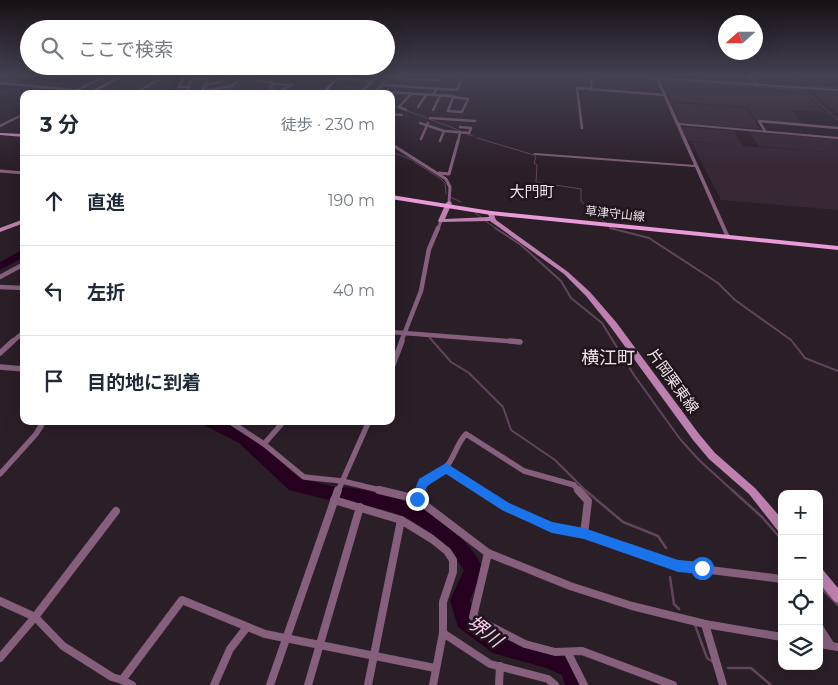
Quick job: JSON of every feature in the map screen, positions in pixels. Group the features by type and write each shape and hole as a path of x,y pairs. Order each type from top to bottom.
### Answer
{"main road":[{"path":"0,127 20,130"},
{"path":"0,134 20,136"},
{"name":"草津守山線","path":"395,193 491,216 838,243"},
{"name":"草津守山線","path":"395,197 448,205 726,234 838,248"},
{"path":"448,205 441,220 491,216"},
{"name":"片岡栗東線","path":"491,216 566,273 588,294 614,324 696,437 712,456 752,491 778,522"},
{"path":"0,230 20,222"},
{"path":"823,579 838,597"}],"street":[{"path":"400,107 406,110"},
{"path":"449,107 448,111 462,112 464,107"},
{"path":"579,107 582,128"},
{"path":"670,107 726,234"},
{"path":"395,114 402,115"},
{"path":"0,127 20,116"},
{"path":"421,139 430,118 475,121"},
{"path":"765,131 759,121 838,128"},
{"path":"420,123 444,131 460,133 469,133 471,128 460,127"},
{"path":"678,124 838,138"},
{"path":"440,141 444,131"},
{"path":"439,173 449,174 460,133"},
{"path":"395,146 439,173 446,180 450,187 448,205"},
{"path":"535,154 696,166"},
{"path":"0,171 20,173"},
{"path":"395,360 421,291 429,249 441,220"},
{"path":"0,277 20,266"},
{"path":"0,287 20,288"},
{"path":"395,332 520,342"},
{"path":"0,353 20,336"},
{"path":"0,367 20,369"},
{"path":"0,474 36,434 42,425"},
{"path":"237,425 304,477 342,481 417,499 488,553 579,589 632,606 706,624 778,636"},
{"path":"264,444 281,425"},
{"path":"270,685 334,500 367,425"},
{"path":"417,499 423,483 446,468 459,440 466,434 524,471 574,486 588,501 584,534"},
{"path":"446,468 505,506 552,527 584,534 678,566 778,578"},
{"path":"334,500 400,520 432,539 447,551 453,560 453,572 444,602 443,633 433,685"},
{"path":"308,685 318,645 360,507"},
{"path":"0,658 35,617 116,512"},
{"path":"368,685 400,520"},
{"path":"488,553 473,617 499,634 533,647 568,655 582,651 673,685"},
{"path":"122,680 182,600 265,634 435,668"},
{"path":"0,601 35,617 63,646 112,677 132,685"},
{"path":"706,624 723,685"},
{"path":"214,685 230,649 247,627"},
{"path":"443,633 475,656 500,666 548,678 555,685"},
{"path":"823,633 834,647"},
{"path":"568,655 584,685"},
{"path":"499,685 500,666"}],"shaded area":[{"path":"674,107 746,108 760,129 681,123"},
{"path":"747,107 820,107 825,112 792,110 803,124 756,120"},
{"path":"830,107 838,107 838,114"},
{"path":"682,127 734,131 743,146 826,152 759,146 749,132 838,139 838,210 721,200 691,142 731,145 688,141"}],"waterway":[{"path":"823,107 838,120"},
{"path":"405,110 461,131"},
{"path":"468,134 473,136"},
{"path":"477,138 534,155 536,157 534,163 537,165 536,182 581,189 581,201 611,228"},
{"path":"395,153 410,159 441,179 445,183 446,194"},
{"path":"450,197 461,202"},
{"path":"475,213 481,217"},
{"path":"484,220 497,229"},
{"path":"495,228 521,245 561,281 571,298 602,323 634,375 680,439 699,460 733,491"},
{"path":"611,228 649,238 718,283 735,300 791,340 805,358 838,371"},
{"path":"0,267 20,254"},
{"path":"430,338 451,362 469,373 503,407 511,430 555,460 585,490"},
{"name":"堺川","path":"217,425 244,438 295,485 329,492"},
{"path":"585,490 623,522 658,536 666,548"},
{"path":"732,490 762,517 778,535"},
{"name":"堺川","path":"345,495 402,507 437,528 461,551 474,569 460,600 465,620 500,646 546,658 570,668 576,685"},
{"path":"670,577 674,604 679,609"},
{"path":"823,590 838,605"},
{"path":"695,625 707,658 713,662"},
{"path":"728,668 751,668 771,685"}],"district":[{"name":"大門町","path":"532,192"},
{"name":"横江町","path":"608,358"}],"route":[{"path":"417,499 423,483 446,468 505,506 552,527 584,534 678,566 702,568"}]}
